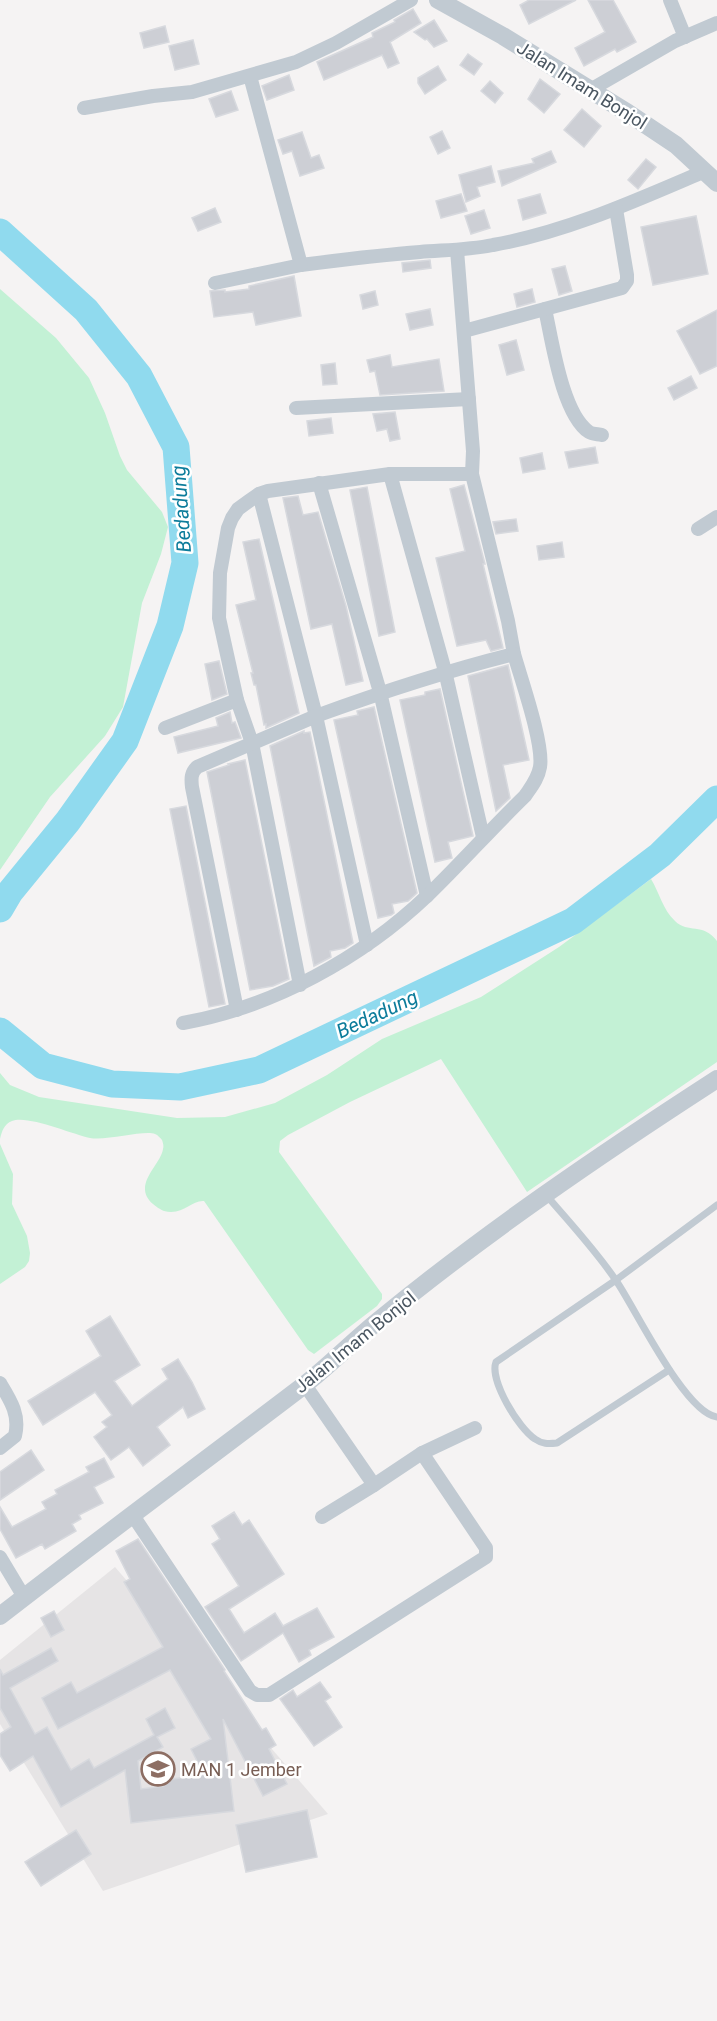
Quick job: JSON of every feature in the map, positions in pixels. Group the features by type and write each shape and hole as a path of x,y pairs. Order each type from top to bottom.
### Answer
{"street":[{"path":"84,108 192,92 309,57 411,0"},
{"name":"Jalan Imam Bonjol","path":"438,0 503,36 676,145 711,177"},
{"path":"670,0 685,37"},
{"path":"590,90 685,37 717,23"},
{"path":"250,76 301,265"},
{"path":"215,283 301,265 494,245 544,232 711,177"},
{"path":"464,332 612,292 625,286 627,275 616,209"},
{"path":"183,1023 237,1010 300,985 367,945 428,896 525,796 535,782 540,767 540,750 514,654 472,474 469,399 457,250"},
{"path":"545,309 562,382 572,410 590,433 602,435"},
{"path":"296,408 469,399"},
{"path":"300,985 252,744 237,700 219,618 220,573 228,528 238,510 259,494 318,483 390,474 472,474"},
{"path":"390,474 445,671 483,837"},
{"path":"318,483 380,692 428,896"},
{"path":"259,494 316,716 367,945"},
{"path":"698,530 717,517"},
{"path":"237,1010 191,778 193,771 197,767 316,716 380,692 445,671 514,654"},
{"path":"165,728 237,700"},
{"name":"Jalan Imam Bonjol","path":"0,1616 304,1385 378,1321 470,1250 546,1195 717,1079"},
{"path":"0,1383 14,1407 18,1427 15,1436 0,1448"},
{"path":"304,1385 374,1485"},
{"path":"322,1517 422,1453 475,1428"},
{"path":"132,1514 250,1691 263,1696 269,1695 486,1557 486,1548 422,1453"},
{"path":"0,1557 24,1597"}],"lane":[{"path":"546,1195 616,1280 669,1370 701,1411 717,1417"},
{"path":"669,1370 557,1443 541,1442 533,1438 501,1393 494,1368 496,1362 616,1280 717,1205"}],"shaded area":[{"name":"MAN 1 Jember","path":"115,1567 328,1814 103,1891 0,1724 0,1660"}],"green space":[{"path":"0,289 56,338 89,378 127,470 162,512 168,527 161,554 142,603 123,707 105,736 50,797 0,870"},
{"path":"651,879 664,906 675,921 685,927 706,932 717,941 717,1062 527,1192 441,1059 350,1102 288,1135 280,1141 279,1152 382,1294 382,1299 377,1306 314,1354 308,1350 204,1201 171,1212 158,1208 147,1197 146,1182 163,1148 162,1140 157,1135 143,1133 97,1139 39,1123 19,1120 7,1124 0,1139 0,1073 10,1085 39,1097 177,1118 225,1117 275,1103 327,1075 382,1039 481,997 559,947"},
{"path":"0,1144 13,1174 12,1204 27,1236 30,1253 25,1267 0,1284"}],"building":[{"path":"529,0 576,0 529,24 520,5"},
{"path":"588,0 613,0 636,42 617,52 615,49 584,66 575,48 605,32"},
{"path":"413,9 421,23 390,42 399,63 388,68 382,55 324,80 317,62 373,37 372,33 395,22 394,20"},
{"path":"434,20 447,41 434,47 427,39 425,40 414,32"},
{"path":"165,26 169,42 144,48 140,33"},
{"path":"193,40 199,64 175,70 169,46"},
{"path":"468,54 482,64 474,75 460,65"},
{"path":"438,66 446,80 425,94 418,83 418,78"},
{"path":"289,75 294,90 267,100 262,86"},
{"path":"540,79 560,94 544,113 528,99"},
{"path":"490,81 503,93 495,103 481,91"},
{"path":"231,91 238,110 216,117 209,99"},
{"path":"582,109 601,126 584,147 564,130"},
{"path":"442,131 450,148 438,154 430,137"},
{"path":"302,132 311,158 319,155 324,168 300,176 292,151 283,154 278,140"},
{"path":"551,151 556,162 502,186 498,171 534,163 532,159"},
{"path":"646,159 656,167 638,189 628,180"},
{"path":"491,166 495,182 477,187 480,196 466,202 459,175"},
{"path":"461,194 467,211 441,218 436,201"},
{"path":"540,194 546,213 523,220 518,200"},
{"path":"215,208 221,222 198,231 192,218"},
{"path":"484,210 490,228 471,234 465,216"},
{"path":"696,216 708,274 653,285 641,227"},
{"path":"430,260 431,268 403,272 402,263"},
{"path":"565,266 572,291 559,295 552,269"},
{"path":"294,276 301,316 256,325 253,312 214,317 210,291 249,289 249,286"},
{"path":"532,289 535,302 517,307 514,294"},
{"path":"375,291 378,305 363,309 360,295"},
{"path":"430,309 433,325 410,330 406,314"},
{"path":"717,310 717,366 700,374 677,331"},
{"path":"516,340 524,370 507,375 499,345"},
{"path":"390,355 392,367 439,359 444,391 380,395 375,371 370,372 367,360"},
{"path":"335,363 337,384 323,385 321,365"},
{"path":"691,376 697,388 674,400 668,388"},
{"path":"395,412 400,439 390,441 387,429 377,431 373,414"},
{"path":"331,418 333,433 309,436 307,421"},
{"path":"595,447 598,463 569,468 565,452"},
{"path":"542,453 545,469 523,473 520,458"},
{"path":"464,485 485,564 483,564 503,648 491,651 486,640 457,646 436,558 465,551 450,489"},
{"path":"367,487 395,632 379,636 350,490"},
{"path":"298,496 303,515 318,512 346,606 363,681 346,685 332,624 311,629 283,498"},
{"path":"516,519 518,531 496,534 493,522"},
{"path":"259,539 299,713 266,728 236,605 256,600 243,542"},
{"path":"562,542 564,557 539,560 537,546"},
{"path":"219,661 227,694 212,700 205,664"},
{"path":"508,665 529,760 503,765 510,798 496,811 468,676"},
{"path":"440,689 473,836 448,842 452,858 435,862 400,700 425,695 425,692"},
{"path":"374,707 417,893 408,901 392,904 394,913 391,915 378,918 334,720 358,715 357,711"},
{"path":"230,712 232,723 235,722 241,738 178,753 174,737 218,726 216,718"},
{"path":"304,731 304,733 310,732 353,943 345,948 330,951 331,957 314,966 270,746"},
{"path":"245,760 289,979 273,986 250,990 207,772"},
{"path":"186,806 225,1004 209,1007 170,809"},
{"path":"110,1316 140,1365 114,1381 132,1406 168,1379 162,1369 178,1359 205,1409 188,1418 183,1407 157,1427 170,1445 143,1466 129,1447 111,1460 94,1437 107,1427 102,1422 112,1415 95,1392 43,1425 28,1401 101,1356 86,1331"},
{"path":"31,1450 44,1470 0,1500 0,1472"},
{"path":"104,1458 114,1477 94,1487 103,1503 79,1515 81,1519 72,1524 76,1531 45,1549 42,1544 16,1558 0,1529 0,1507 12,1527 46,1509 42,1502 57,1494 55,1490 89,1472 86,1467"},
{"path":"234,1512 242,1525 249,1520 284,1574 229,1609 244,1633 275,1613 283,1626 317,1608 334,1637 309,1650 311,1655 299,1662 283,1633 241,1661 205,1607 239,1586 212,1544 220,1539 212,1526"},
{"path":"138,1539 262,1730 266,1728 276,1745 269,1749 287,1784 263,1796 223,1719 234,1811 131,1823 125,1770 61,1807 33,1756 10,1771 0,1755 0,1734 11,1727 0,1708 0,1669 3,1675 51,1648 58,1661 10,1688 35,1734 47,1727 71,1770 89,1759 94,1768 154,1735 146,1719 165,1708 175,1728 157,1737 163,1747 138,1761 141,1789 164,1786 164,1780 204,1775 191,1749 211,1739 170,1670 58,1729 42,1698 71,1682 77,1693 163,1647 124,1582 130,1579 116,1551"},
{"path":"54,1611 64,1630 51,1637 41,1618"},
{"path":"320,1682 331,1697 325,1701 342,1727 314,1746 280,1699 293,1690 297,1697"},
{"path":"307,1810 317,1857 246,1872 236,1825"},
{"path":"76,1830 91,1854 41,1886 25,1862"}],"waterway":[{"name":"Bedadung","path":"0,232 86,310 139,376 176,447 185,563 170,626 125,741 68,821 10,892 0,909"},
{"name":"Bedadung","path":"0,1031 43,1066 112,1084 180,1087 259,1070 573,921 660,855 717,799"}],"place":[{"name":"MAN 1 Jember","path":"158,1769"}]}
